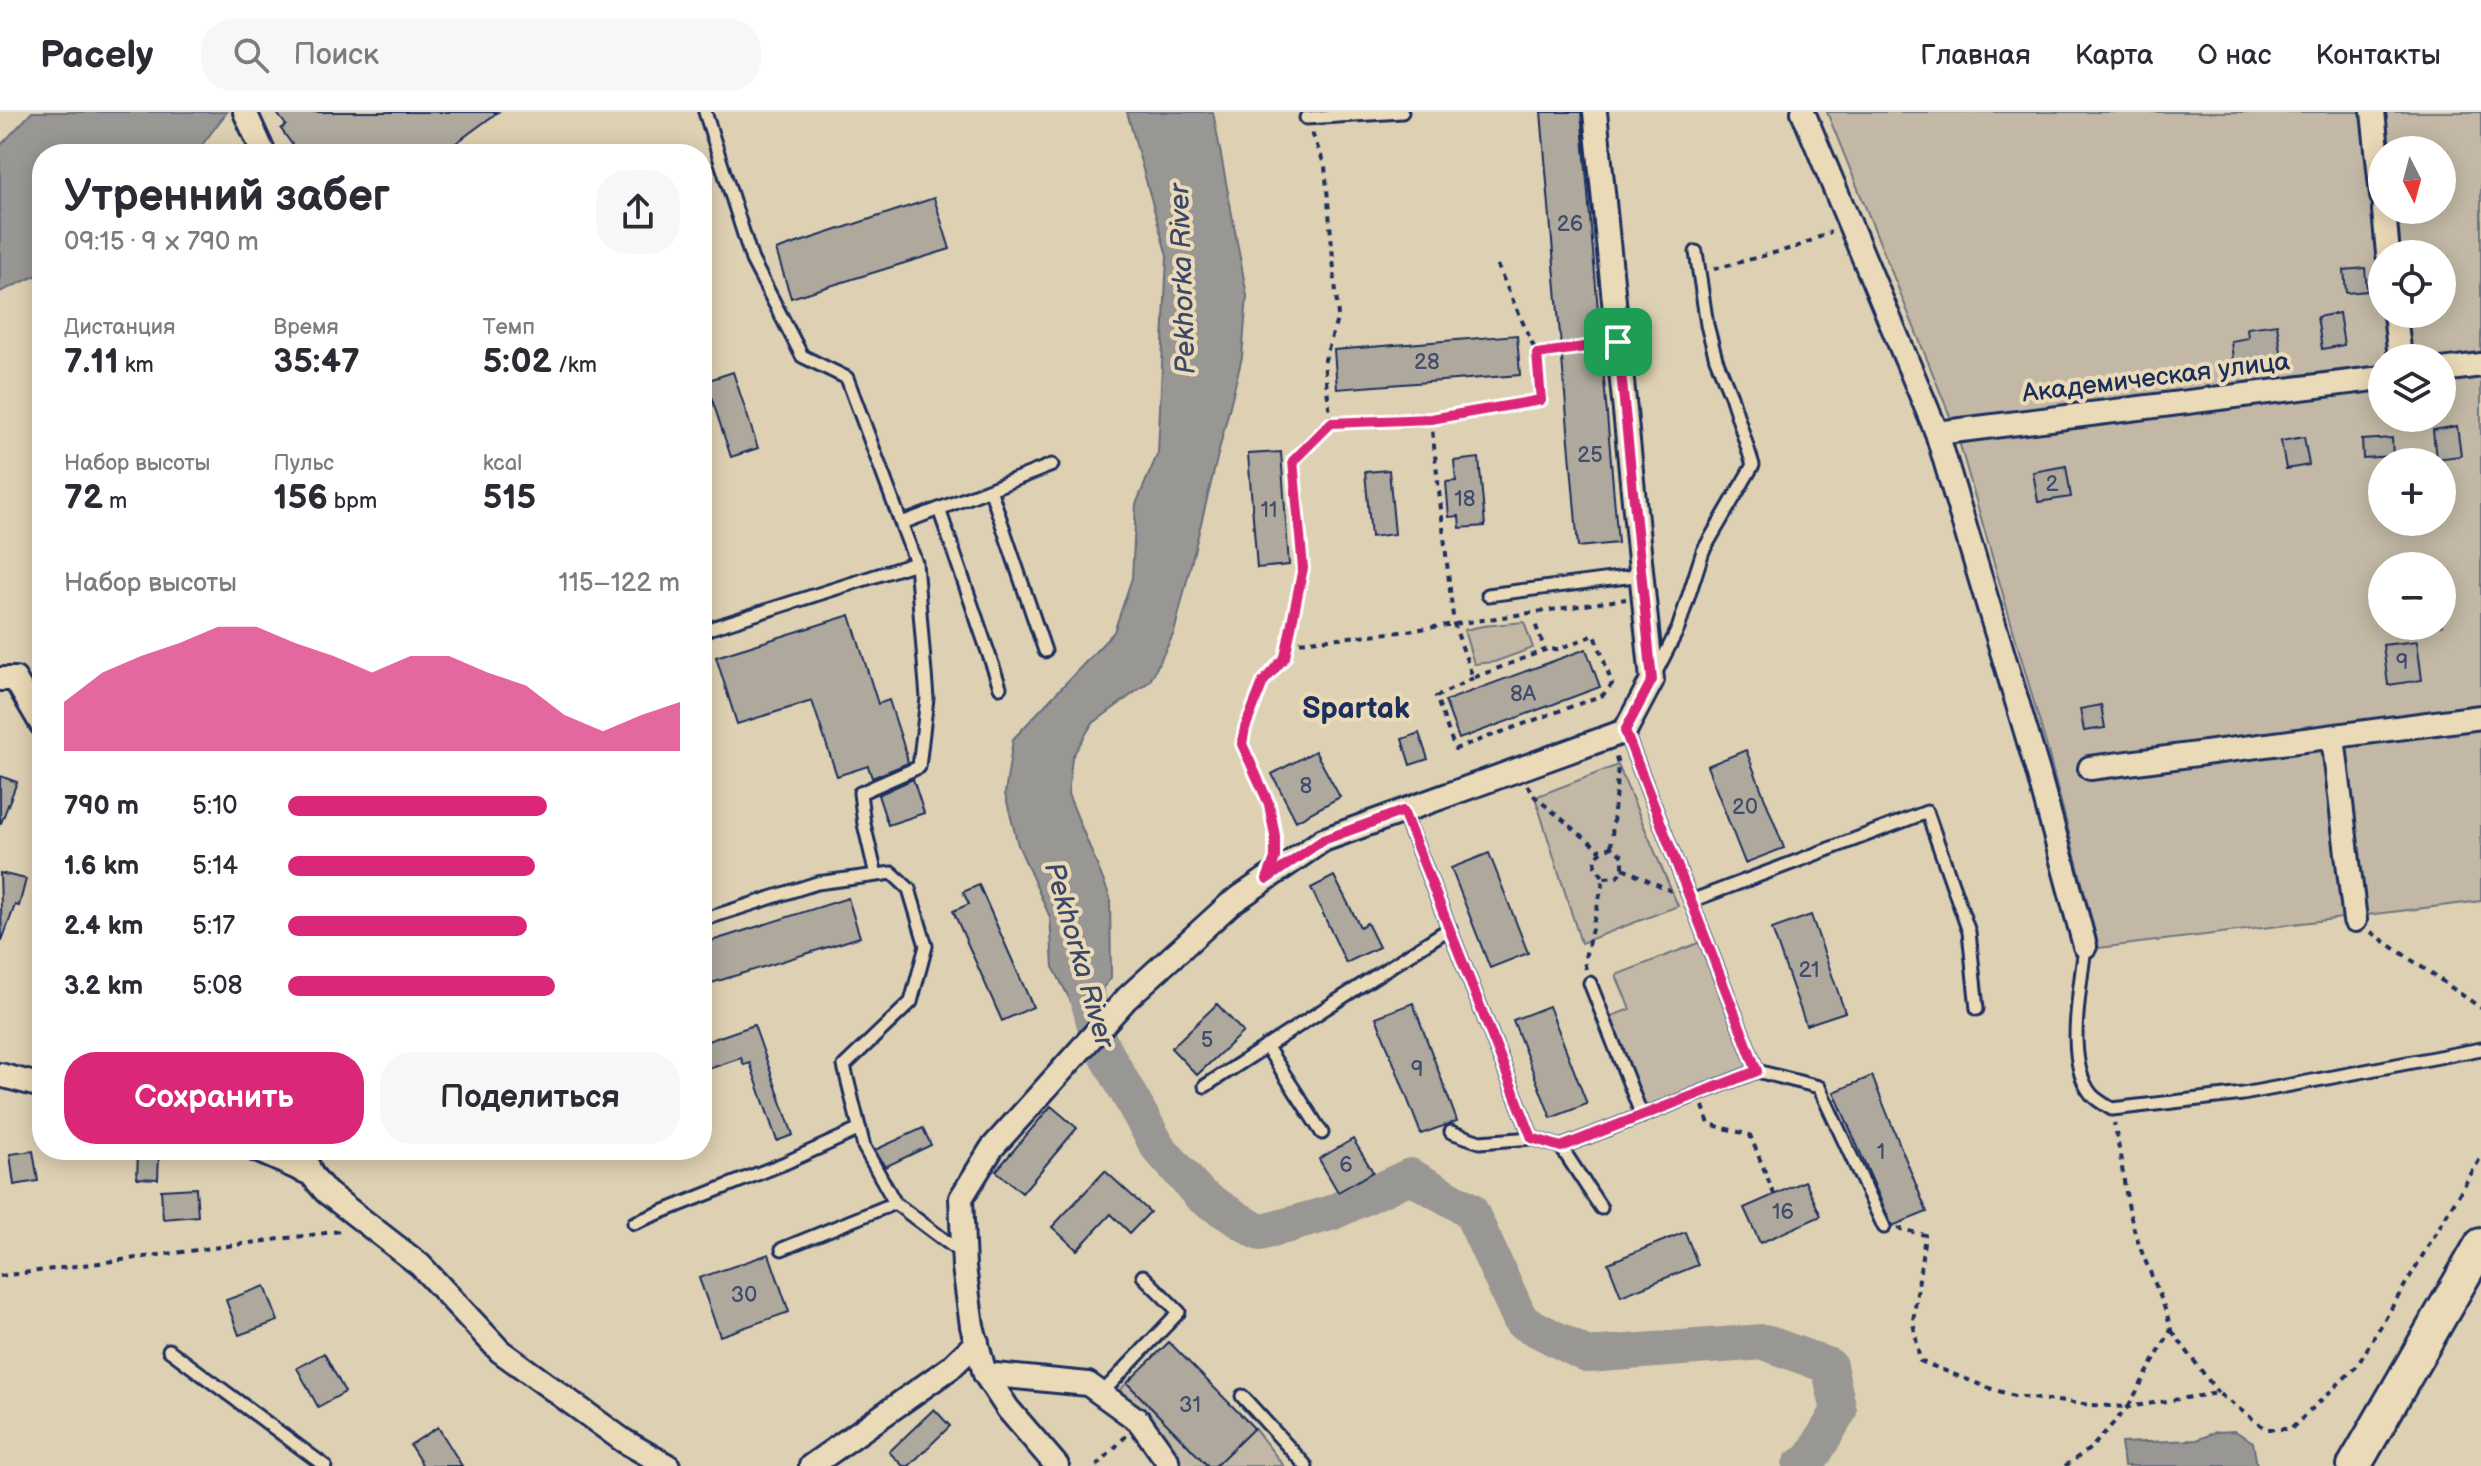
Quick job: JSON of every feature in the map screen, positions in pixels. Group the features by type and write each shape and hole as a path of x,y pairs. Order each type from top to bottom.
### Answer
{"main road":[{"path":"2354,1466 2481,1245"}],"street":[{"path":"245,112 259,144"},
{"path":"1057,1466 1008,1409 985,1374 972,1326 963,1254 961,1198 992,1148 1127,998 1230,904 1323,840 1616,734 1652,680 1595,112"},
{"path":"1803,112 1937,433 2038,772 2085,946"},
{"path":"2373,112 2376,136"},
{"path":"2456,368 2481,365"},
{"name":"Академическая улица","path":"1937,433 2368,380"},
{"path":"0,679 15,679 32,708"},
{"path":"2090,768 2481,717"},
{"path":"2333,737 2355,920"},
{"path":"0,1075 32,1083"},
{"path":"279,1160 311,1174"},
{"path":"306,1160 311,1174 326,1192 420,1265 500,1351 624,1441 668,1466"},
{"path":"811,1466 950,1368 977,1342"},
{"path":"985,1374 1088,1384 1139,1421 1167,1460 1168,1466"}],"lane":[{"path":"705,112 752,260 802,356 847,378 916,563 927,698 919,767 860,793 876,875"},
{"path":"1306,118 1402,112"},
{"path":"1652,680 1678,629 1703,551 1753,465 1716,359 1707,325 1696,252"},
{"path":"902,523 1052,465"},
{"path":"990,489 1045,651"},
{"path":"939,509 1000,687"},
{"path":"712,628 916,563"},
{"path":"1488,595 1643,586"},
{"path":"1616,734 1691,901 1757,1071"},
{"path":"1403,811 1532,1138"},
{"path":"1691,901 1927,812 1969,932 1977,1009"},
{"path":"712,917 817,883 892,873 909,889 926,946 911,1002 844,1066 864,1147 895,1203 963,1254"},
{"path":"1205,1086 1450,928"},
{"path":"2085,946 2076,1034 2080,1071 2092,1095 2112,1109 2243,1094 2481,1049"},
{"path":"1590,983 1642,1116"},
{"path":"1266,1046 1322,1133"},
{"path":"1451,1132 1480,1142 1532,1138 1561,1147 1757,1071 1819,1087 1884,1227"},
{"path":"634,1223 785,1163 860,1129"},
{"path":"1561,1147 1601,1208"},
{"path":"782,1249 895,1203"},
{"path":"1101,1394 1179,1312 1143,1276"},
{"path":"169,1350 325,1466"},
{"path":"1242,1396 1306,1466"}],"path":[{"path":"1306,118 1325,166 1338,316 1324,363 1331,423"},
{"path":"1700,272 1796,247 1849,223"},
{"path":"1267,879 1275,858 1275,836 1269,804 1242,744 1263,682 1285,657 1303,568 1293,461 1331,423 1431,419 1541,400 1537,354 1497,265"},
{"path":"1537,354 1618,342"},
{"path":"1431,419 1454,624 1473,678"},
{"path":"1288,643 1454,624 1643,586"},
{"path":"1534,621 1545,650"},
{"path":"1595,635 1612,684 1603,695 1455,749 1436,697 1473,678 1545,650 1558,649 1595,635"},
{"path":"1611,847 1618,765 1616,734"},
{"path":"1535,797 1601,851"},
{"path":"1604,878 1595,866 1596,857 1611,847"},
{"path":"1604,878 1617,877 1623,868 1623,856 1611,847"},
{"path":"1623,868 1691,901"},
{"path":"1590,983 1584,962 1604,878"},
{"path":"2355,920 2481,1008"},
{"path":"1698,1094 1709,1124 1750,1135 1774,1194"},
{"path":"2112,1109 2122,1160 2124,1193 2148,1272 2166,1310 2171,1330 2218,1393 2266,1429 2291,1429 2357,1366 2481,1157"},
{"path":"0,1276 371,1227"},
{"path":"1884,1227 1906,1228 1925,1235 1913,1322 1920,1361 2014,1396 2091,1405 2128,1407 2218,1393"},
{"path":"2065,1466 2091,1448 2128,1407 2171,1330"},
{"path":"1097,1466 1139,1421"}],"shaded area":[{"path":"1827,112 2481,112 2481,901 2099,948 2046,744 1956,431"},
{"path":"1524,622 1533,648 1494,662 1474,664 1464,630"},
{"path":"1618,765 1678,906 1581,943 1535,797"},
{"path":"1706,940 1757,1071 1642,1116 1604,1019 1630,1009 1616,975"},
{"path":"1127,1383 1208,1466 1168,1466 1110,1400"},
{"path":"1254,1428 1284,1466 1215,1466"}],"water":[{"path":"32,112 227,112 203,144 32,144 32,278 0,292 0,146"},
{"path":"1127,112 1213,112 1247,296 1242,357 1174,633 1150,681 1092,724 1072,757 1068,794 1110,897 1111,978 1079,1017 1053,967 1050,917 1018,845 1005,794 1013,739 1114,632 1132,578 1136,504 1158,453 1167,256"},
{"path":"2235,1431 2253,1442 2257,1466 2124,1466 2121,1443 2197,1440 2216,1432"}],"building":[{"path":"276,112 498,112 455,144 292,144 281,129 286,125"},
{"path":"1541,112 1581,112 1618,543 1578,547"},
{"path":"934,198 950,249 791,298 776,250"},
{"path":"2365,268 2367,291 2346,293 2344,270"},
{"path":"2339,313 2344,345 2322,349 2317,317"},
{"path":"2277,324 2283,366 2254,370 2252,358 2233,361 2231,341 2248,338 2247,328"},
{"path":"1517,335 1520,375 1337,389 1334,350"},
{"path":"733,372 758,448 731,457 712,399 712,379"},
{"path":"2456,426 2461,456 2456,457 2456,448 2435,448 2433,432 2456,432"},
{"path":"2304,437 2309,465 2286,469 2281,441"},
{"path":"2392,438 2393,448 2368,448 2368,458 2363,458 2362,440"},
{"path":"1281,452 1289,565 1257,568 1248,454"},
{"path":"1479,458 1485,526 1460,528 1459,516 1449,517 1446,482 1456,481 1454,461"},
{"path":"2066,466 2071,497 2038,502 2033,472"},
{"path":"1389,470 1395,534 1371,537 1365,472"},
{"path":"850,615 878,704 889,700 908,763 872,778 868,766 837,776 812,701 737,724 716,657"},
{"path":"2417,641 2422,680 2388,685 2383,645"},
{"path":"1586,649 1600,687 1459,739 1445,701"},
{"path":"2101,705 2105,728 2084,731 2080,709"},
{"path":"1419,733 1428,759 1410,765 1402,739"},
{"path":"1746,750 1784,848 1745,863 1707,766"},
{"path":"1315,751 1340,797 1296,821 1272,774"},
{"path":"0,776 17,782 1,823 0,823"},
{"path":"913,779 924,813 888,825 878,795"},
{"path":"1489,853 1528,953 1490,968 1451,868"},
{"path":"0,873 26,879 19,906 15,905 2,941"},
{"path":"1334,876 1360,927 1367,923 1379,947 1346,963 1311,888"},
{"path":"979,885 1033,1007 1002,1021 953,911 969,904 963,892"},
{"path":"848,898 860,937 712,983 712,941"},
{"path":"1811,915 1845,1012 1806,1025 1772,929"},
{"path":"1413,1003 1457,1121 1421,1134 1376,1017"},
{"path":"1217,1004 1243,1032 1197,1075 1171,1048"},
{"path":"1549,1006 1587,1104 1551,1118 1513,1020"},
{"path":"754,1025 793,1135 777,1141 750,1063 744,1065 741,1058 712,1068 712,1040"},
{"path":"1872,1076 1927,1212 1892,1226 1834,1092"},
{"path":"1051,1106 1077,1128 1022,1193 996,1171"},
{"path":"923,1128 931,1145 885,1167 875,1150"},
{"path":"1353,1139 1373,1172 1338,1192 1319,1159"},
{"path":"32,1151 38,1181 14,1185 10,1154"},
{"path":"138,1160 159,1160 158,1179 137,1178"},
{"path":"1105,1171 1150,1212 1130,1233 1111,1214 1077,1250 1052,1227"},
{"path":"1805,1181 1821,1216 1760,1243 1744,1208"},
{"path":"196,1188 198,1216 163,1219 161,1190"},
{"path":"1685,1232 1698,1265 1621,1296 1608,1263"},
{"path":"769,1254 789,1312 720,1336 699,1278"},
{"path":"265,1286 278,1321 239,1335 226,1300"},
{"path":"1169,1342 1254,1428 1215,1466 1208,1466 1127,1383"},
{"path":"324,1353 345,1392 318,1407 297,1368"},
{"path":"934,1409 950,1426 909,1466 903,1466 889,1452"},
{"path":"438,1427 462,1466 423,1466 410,1445"}],"waterway":[{"name":"Pekhorka River","path":"1077,957 1099,1041 1158,1147 1201,1196 1260,1233 1331,1213 1410,1176 1470,1210 1521,1321 1587,1355 1764,1342 1829,1366 1839,1411 1809,1462 1800,1466"}],"district":[{"name":"Spartak","path":"1356,709"}],"route":[{"path":"1618,342 1652,680 1625,731 1757,1071 1561,1147 1532,1138 1403,811 1323,840 1267,879 1275,858 1275,836 1269,804 1242,744 1263,682 1285,657 1303,568 1293,461 1331,423 1431,419 1541,400 1537,354 1618,342"}]}
